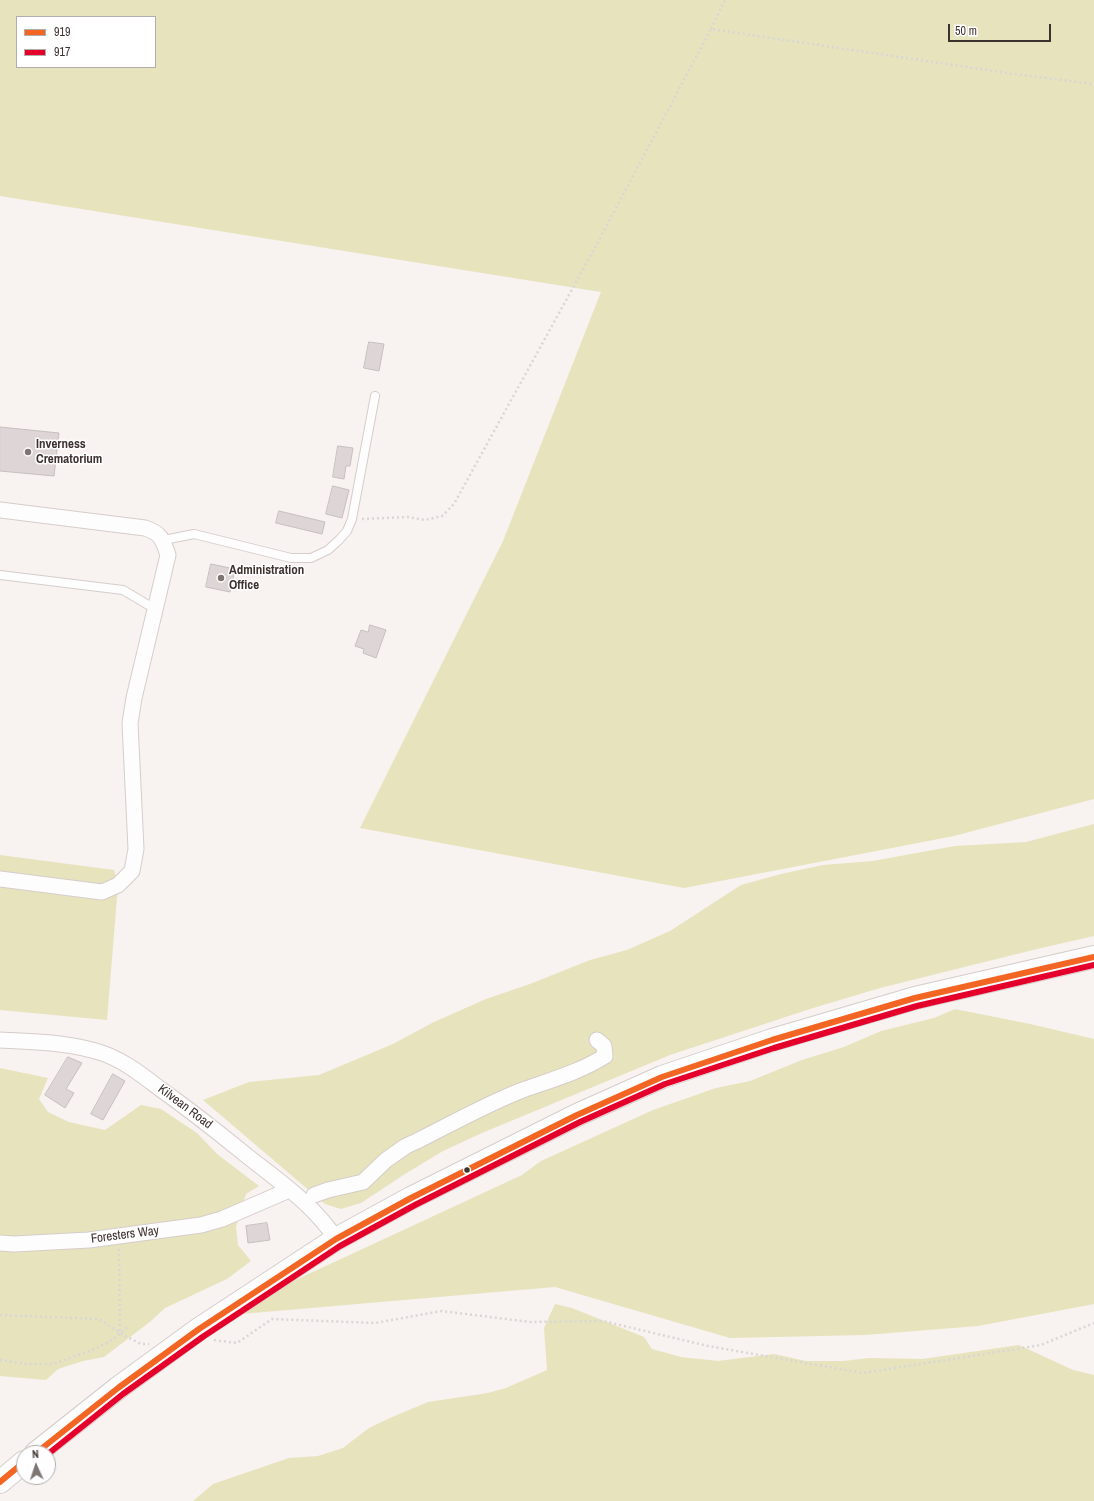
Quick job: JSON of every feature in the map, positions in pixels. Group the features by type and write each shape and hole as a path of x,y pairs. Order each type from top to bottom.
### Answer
{"highway":[{"path":"46,1445 118,1388 199,1328 336,1240 411,1198 577,1114 662,1077 772,1040 915,998 1094,957"},
{"path":"0,1482 16,1469"}],"street":[{"path":"0,510 145,528 155,531 164,540 168,555 134,698 130,723 136,849 132,871 118,885 102,892 0,879"},
{"name":"Kilvean Road","path":"0,1040 55,1043 77,1047 104,1054 132,1068 199,1117 289,1190 320,1218 336,1240"},
{"path":"314,1195 328,1190 363,1182 386,1160 418,1141 521,1091 589,1066 605,1056 604,1046 597,1040"},
{"name":"Foresters Way","path":"0,1243 50,1243 119,1236 201,1225 222,1219 289,1190"}],"lane":[{"path":"164,540 194,534 292,558 311,558 328,550 347,531 352,519 375,396"},
{"path":"0,575 123,590 155,609"}],"path":[{"path":"352,519 408,516 425,520 442,516 454,504 597,244 725,0"},
{"path":"711,29 1007,73 1094,84"},
{"path":"119,1236 120,1333"},
{"path":"237,1343 272,1319 375,1323 442,1311 530,1322 603,1321 708,1346 863,1373 1041,1345 1094,1323"},
{"path":"0,1315 99,1320 142,1344 155,1343"},
{"path":"0,1360 28,1364 53,1364 95,1349 112,1340 128,1327"}],"shaded area":[{"path":"0,0 1094,0 1094,799 954,836 684,888 360,828 503,541 601,292 0,196"},
{"path":"1094,824 1094,936 880,988 810,1009 670,1055 482,1133 443,1151 361,1203 341,1209 325,1204 203,1100 249,1082 319,1075 393,1044 434,1022 486,999 530,984 590,960 627,950 670,931 741,885 781,874 823,865 873,861 955,846 1026,842"},
{"path":"0,855 114,870 118,885 107,1020 0,1010"},
{"path":"955,1009 1094,1039 1094,1304 978,1326 865,1335 730,1338 555,1287 218,1316 522,1175 541,1161 653,1110 716,1088 750,1081 802,1060 844,1047 881,1031 934,1018"},
{"path":"0,1068 48,1078 39,1099 48,1112 69,1122 105,1130 141,1105 161,1109 197,1133 217,1154 259,1186 246,1194 236,1227 238,1245 251,1261 227,1279 165,1308 151,1321 104,1357 83,1361 58,1369 46,1380 0,1376"},
{"path":"555,1304 572,1308 644,1337 652,1349 681,1357 718,1361 774,1354 806,1361 844,1361 869,1358 922,1359 1019,1345 1073,1370 1094,1375 1094,1501 193,1501 213,1484 289,1458 318,1456 343,1448 369,1428 428,1402 488,1393 506,1388 547,1370 544,1328"}],"building":[{"path":"369,342 384,344 379,371 364,368"},
{"name":"Inverness Crematorium","path":"0,427 59,433 54,476 0,471"},
{"path":"338,446 353,448 350,466 346,466 344,479 333,477"},
{"path":"333,486 349,490 342,518 326,514"},
{"path":"279,511 325,522 322,534 276,523"},
{"name":"Administration Office","path":"211,564 235,569 230,592 206,587"},
{"path":"370,625 386,630 376,658 363,653 364,649 355,646 361,630 368,632"},
{"path":"68,1057 82,1063 66,1089 74,1093 65,1108 45,1095"},
{"path":"113,1074 125,1081 103,1120 91,1114"},
{"path":"267,1223 270,1240 248,1243 246,1226"}],"transit line":[{"name":"919","path":"46,1445 118,1388 199,1329 336,1239 411,1198 577,1115 662,1077 772,1040 915,998 1094,957"},
{"name":"917","path":"56,1448 123,1394 204,1336 340,1246 415,1205 580,1122 665,1084 774,1048 917,1006 1094,965"},
{"name":"919","path":"0,1482 16,1469"}],"place":[{"name":"Inverness Crematorium","path":"28,452"},
{"name":"Administration Office","path":"221,578"}]}
